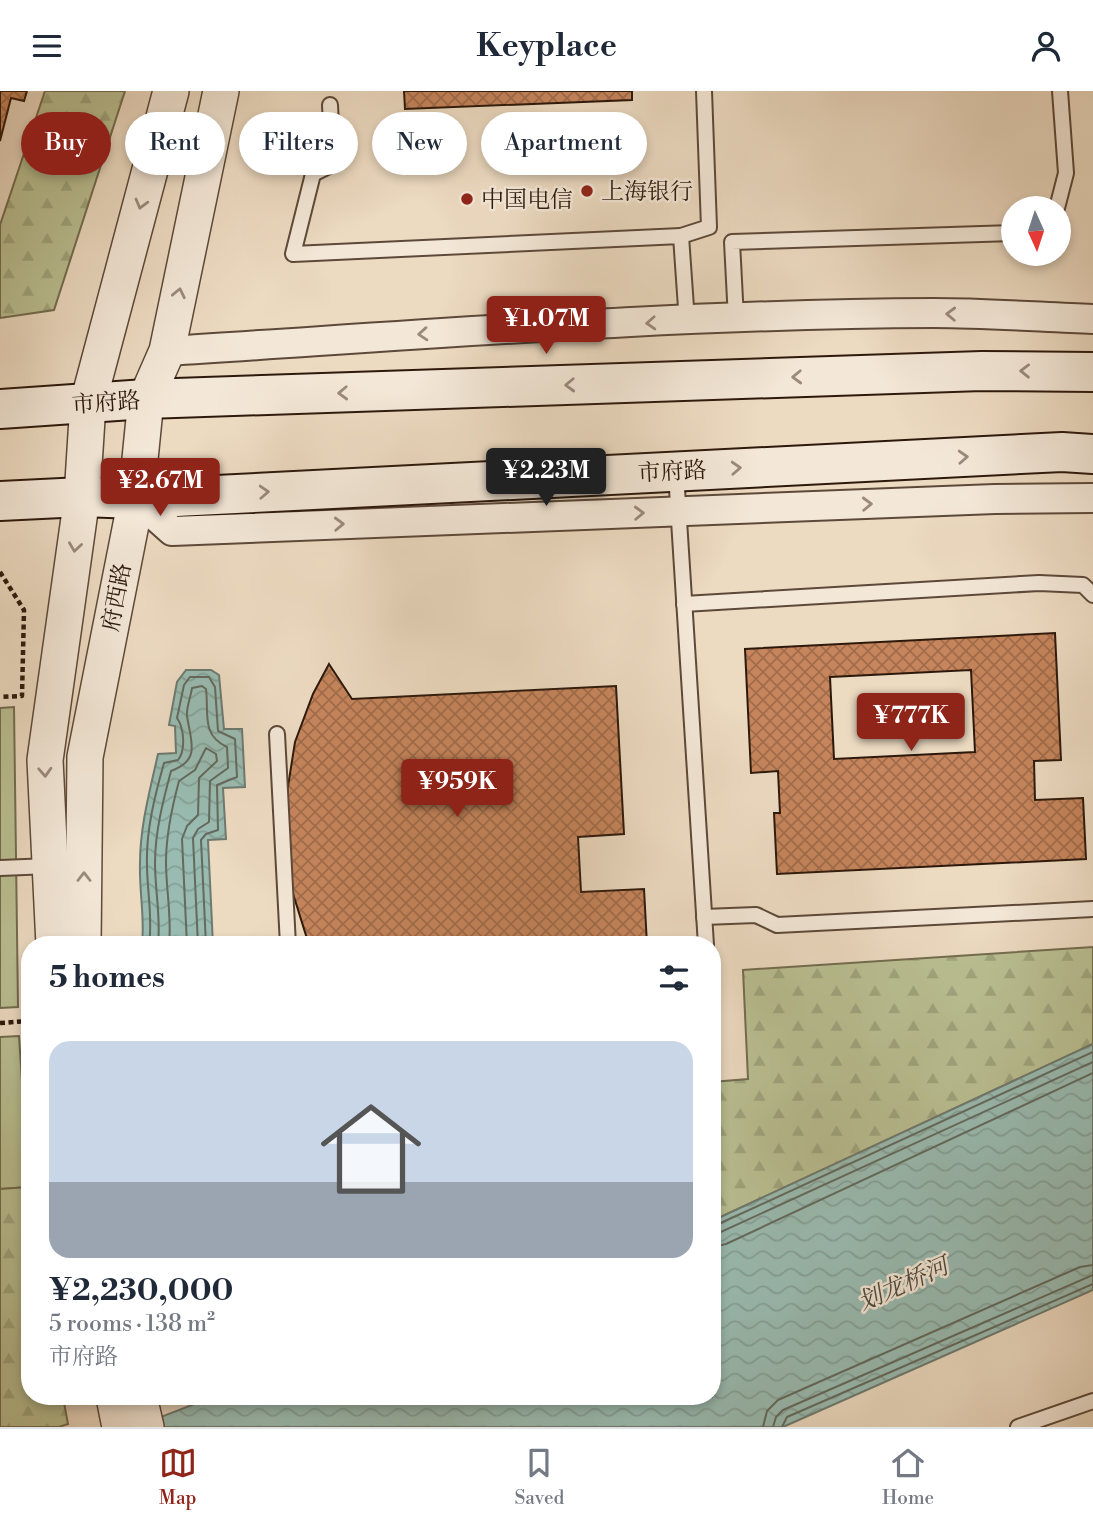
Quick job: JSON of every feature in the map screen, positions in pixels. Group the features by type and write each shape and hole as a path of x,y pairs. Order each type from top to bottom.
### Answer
{"main road":[{"name":"市府路","path":"0,409 146,399 968,371 1093,372"},
{"name":"市府路","path":"0,502 82,497 136,499 1062,452 1093,454"}],"street":[{"name":"府西路","path":"54,936 45,760 82,497 89,403 171,91"},
{"name":"府西路","path":"83,936 85,757 136,499 146,399 167,351 221,91"},
{"path":"167,351 736,319 936,313 1093,319"},
{"path":"136,499 172,531 995,499 1093,498"},
{"path":"116,1405 120,1427"},
{"path":"141,1405 146,1427"}],"lane":[{"path":"330,104 333,164 313,174 293,254 681,236 709,227 704,91"},
{"path":"1059,91 1066,173 1060,196"},
{"path":"736,319 732,242 1001,233"},
{"path":"681,236 687,321"},
{"path":"676,471 706,936"},
{"path":"684,604 1039,583 1083,585 1093,595"},
{"path":"277,734 288,936"},
{"path":"0,868 50,866"},
{"path":"705,917 756,915 777,925 1093,909"},
{"path":"1018,1427 1093,1401"}],"path":[{"path":"0,572 24,610 22,696 0,697"}],"green space":[{"path":"45,91 125,91 111,134 111,112 38,112"},
{"path":"21,162 21,175 98,175 54,310 0,318 0,225"},
{"path":"14,707 18,1007 0,1008 0,708"},
{"path":"1093,947 1093,1044 721,1217 721,1081 748,1079 743,970"},
{"path":"19,1036 21,1188 0,1189 0,1037"},
{"path":"21,1188 21,1405 64,1405 68,1424 59,1427 0,1427 0,1189"}],"water":[{"path":"186,670 211,670 219,675 224,729 242,729 245,787 223,788 226,839 208,840 213,936 142,936 140,849 158,754 176,753 175,726 169,725 177,682"},
{"name":"划龙桥河","path":"1093,1044 1093,1290 783,1427 135,1427 192,1405 721,1405 721,1217"}],"building":[{"path":"0,91 27,91 24,101 11,98 0,141"},
{"path":"404,91 632,91 632,100 405,109"},
{"path":"1055,633 1061,760 1034,761 1035,800 1083,798 1086,859 777,874 774,813 780,813 778,771 751,773 745,649","holes":["971,670 975,752 834,759 830,677"]},
{"path":"329,664 352,699 616,686 624,834 578,837 581,892 644,889 647,936 306,936 290,884 286,799 295,742 313,694"}],"place":[{"name":"上海银行","path":"587,191"},
{"name":"中国电信","path":"467,199"}]}
